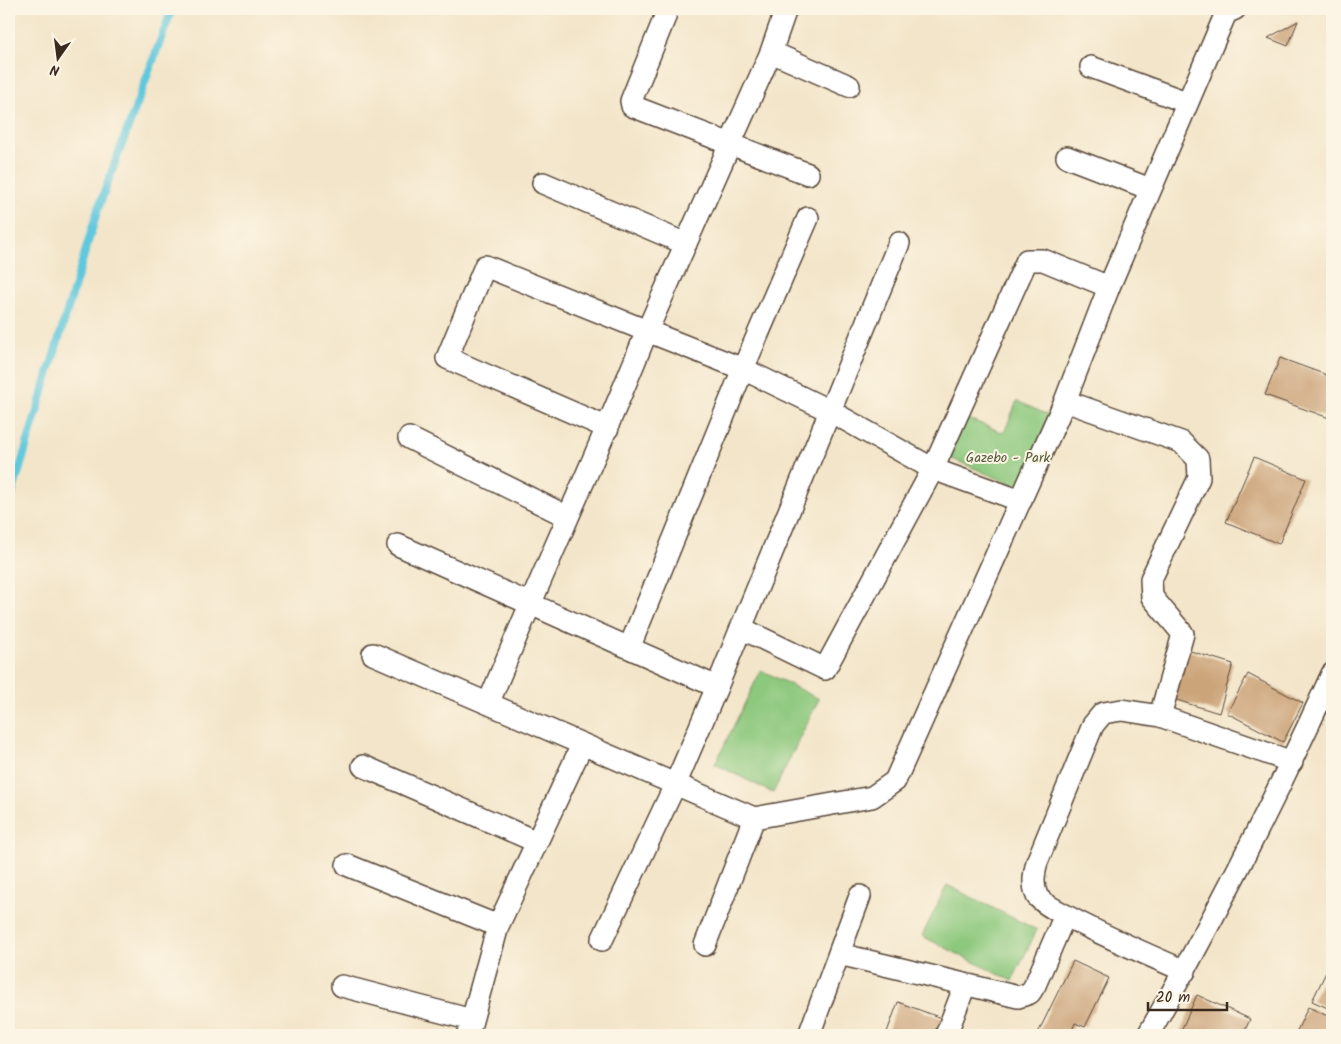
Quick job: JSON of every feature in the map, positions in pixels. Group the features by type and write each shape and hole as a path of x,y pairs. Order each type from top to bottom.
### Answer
{"street":[{"path":"489,702 529,603 608,428 647,331 728,144 771,52 786,9"},
{"path":"373,654 489,702 582,745 754,818 872,798 895,781 1065,401 1109,286 1225,10"},
{"path":"665,17 631,101 632,106 808,174"},
{"path":"771,52 849,86"},
{"path":"1091,67 1186,102"},
{"path":"1068,157 1150,189"},
{"path":"543,183 686,244"},
{"path":"630,646 743,369 808,218"},
{"path":"602,940 675,785 717,687 899,243"},
{"path":"741,628 825,669 933,469 1027,260 1043,260 1109,286"},
{"path":"608,428 447,358 485,266 743,369 830,411 933,469 1021,501"},
{"path":"1065,401 1180,442 1198,459 1199,478 1151,579 1152,597 1183,634 1160,716"},
{"path":"409,438 568,517"},
{"path":"398,545 630,646 717,687"},
{"path":"1148,1035 1184,971 1292,762 1332,674"},
{"path":"1184,971 1065,916 1038,898 1033,882 1037,862 1093,725 1103,713 1122,710 1160,716 1292,762"},
{"path":"342,986 470,1028 498,926 582,745"},
{"path":"363,766 537,842"},
{"path":"705,945 754,818"},
{"path":"347,865 498,926"},
{"path":"809,1035 860,896"},
{"path":"839,954 1018,997 1030,993 1065,916"},
{"path":"946,1035 965,985"}],"green space":[{"name":"Gazebo - Park","path":"1017,401 1050,416 1020,488 948,457 966,418 1004,433"},
{"path":"761,670 819,699 773,793 715,764"},
{"path":"947,885 1037,930 1012,981 922,936"}],"building":[{"path":"1298,21 1288,46 1268,38"},
{"path":"1280,358 1332,377 1332,419 1265,395"},
{"path":"1254,457 1306,479 1279,544 1226,522"},
{"path":"1187,650 1233,664 1219,713 1173,699"},
{"path":"1248,674 1303,703 1283,742 1227,713"},
{"path":"1073,961 1109,978 1085,1027 1075,1023 1070,1035 1037,1035"},
{"path":"1330,964 1332,965 1332,1010 1312,1001"},
{"path":"1197,995 1250,1019 1243,1035 1179,1035"},
{"path":"898,1002 944,1019 938,1035 886,1035"},
{"path":"1308,1007 1332,1018 1332,1035 1295,1035"}],"waterway":[{"path":"9,504 98,209 172,9"}]}
